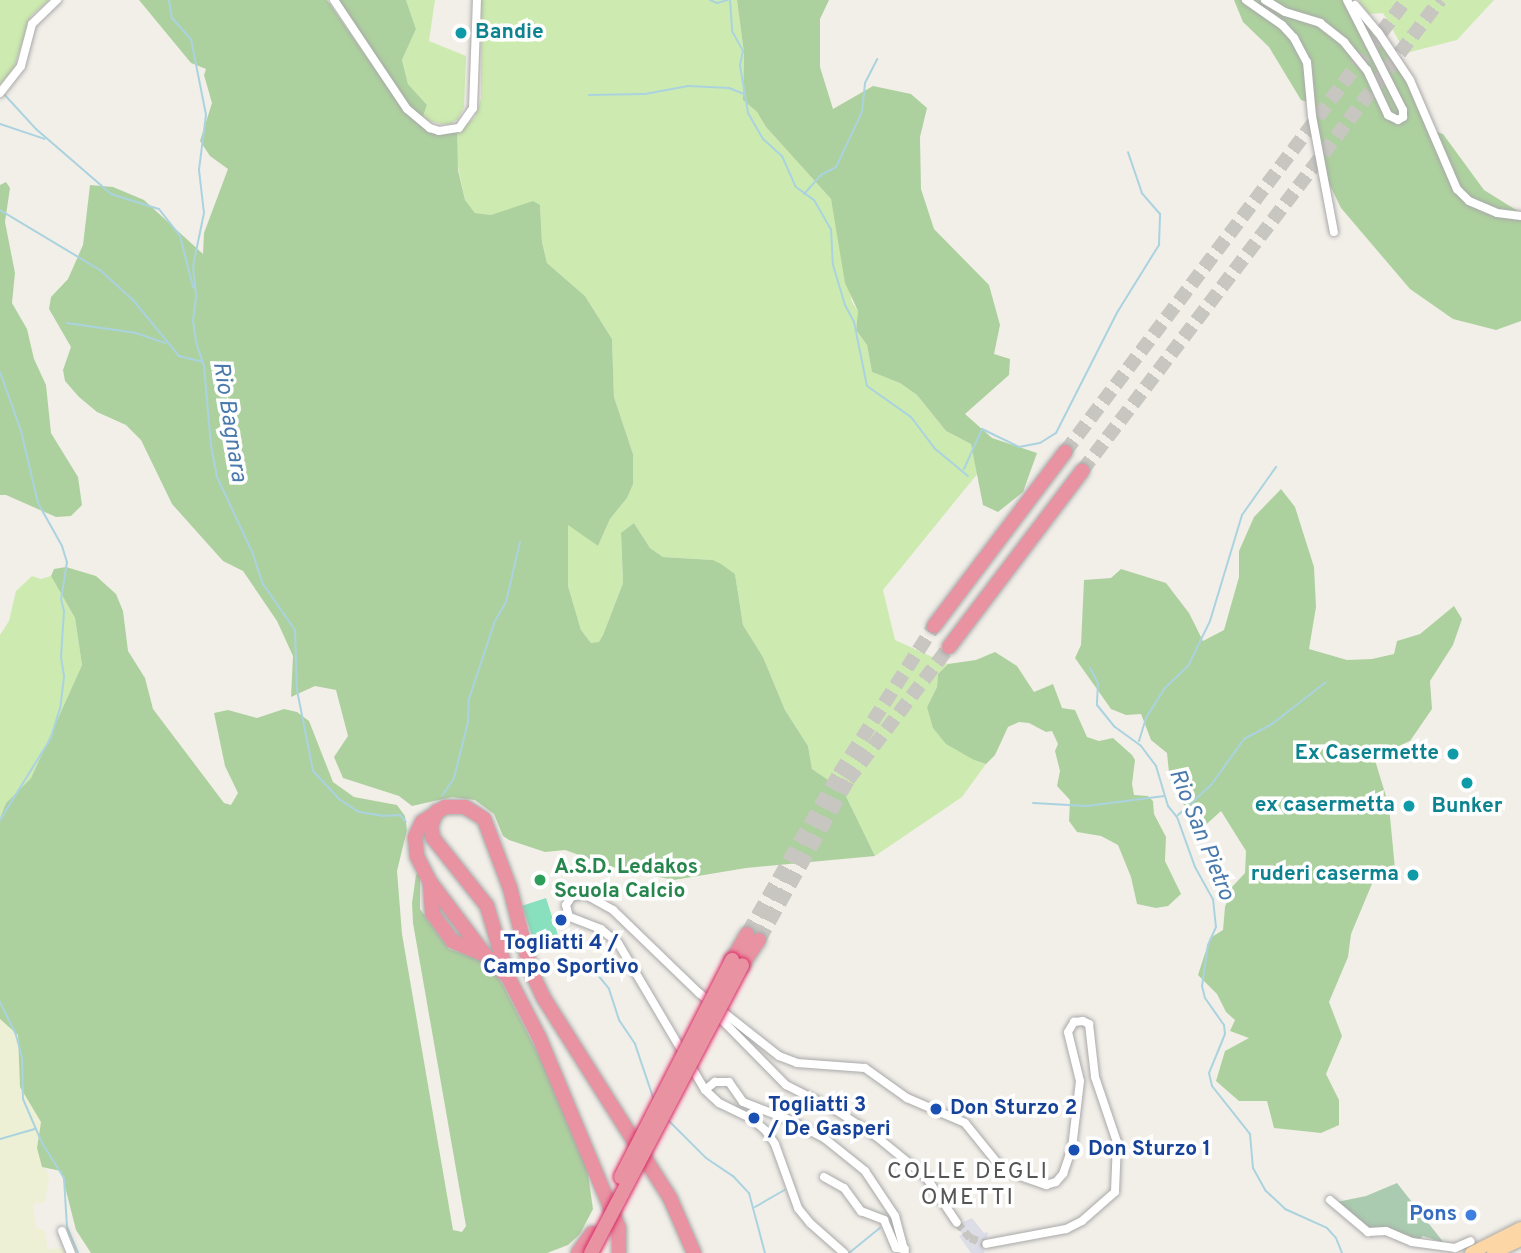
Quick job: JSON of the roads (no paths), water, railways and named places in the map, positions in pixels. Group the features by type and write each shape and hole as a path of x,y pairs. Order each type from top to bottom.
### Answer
{"highway":[{"path":"934,626 1065,452"},
{"path":"949,647 1082,471"},
{"path":"508,977 485,955 430,882 417,856 415,837 422,822 437,811 454,805 465,807 484,819 510,888 531,971 543,997 670,1198 694,1253"},
{"path":"437,811 431,826 433,838 487,906 508,977 539,1037 619,1228 619,1253"},
{"path":"579,1253 753,937"},
{"path":"591,1253 737,963"}],"main road":[{"path":"1471,1247 1521,1228"},
{"path":"1493,1253 1521,1240"}],"street":[{"path":"0,93 21,66 32,24 57,0"},
{"path":"334,0 407,109 430,128 439,131 459,128 473,108 477,0"},
{"path":"1246,0 1282,25 1294,38 1307,62 1312,116 1334,232"},
{"path":"1265,0 1286,12 1320,23 1334,33 1362,64 1388,115 1398,120 1403,117 1403,110 1349,0"},
{"path":"1349,0 1378,32 1410,80 1457,189 1469,201 1497,213 1521,216"},
{"path":"844,1253 810,1223 798,1208 775,1144 766,1131 752,1119 719,1103 705,1090 618,943 601,929 569,917 565,908 569,898 578,894 586,895 613,910 699,993 779,1056 797,1063 865,1068 907,1098 965,1123 1003,1170 1046,1185 1059,1179 1071,1154 1079,1073 1068,1032 1074,1023 1083,1021 1092,1029 1091,1062 1117,1142 1115,1192 1082,1221 1066,1229 986,1244"},
{"path":"699,993 724,1024 786,1085 867,1130 926,1177 957,1223"},
{"path":"705,1090 715,1082 729,1082 743,1102 787,1119 824,1138 868,1174 895,1216 905,1251"},
{"path":"824,1177 847,1191 861,1210 884,1220 896,1248 905,1251"},
{"path":"1330,1199 1368,1232 1387,1231 1412,1241 1456,1248 1471,1247"},
{"path":"62,1231 71,1253"}],"waterway":[{"name":"Rio Bagnara","path":"169,0 172,18 191,39 206,115 199,170 204,213 193,266 196,297 193,320 196,342 204,366 211,446 217,477 253,554 263,584 295,630 297,690 313,771 339,799 359,812 383,816 400,815 406,822"},
{"path":"710,0 717,3 728,0"},
{"name":"Rio San Pietro","path":"730,0 732,31 743,51 740,65 748,113 763,139 782,156 796,187 814,200 831,229 833,265 845,305 854,322 867,386 911,417 934,448 968,476"},
{"path":"804,194 821,175 836,167 862,112 865,83 877,59"},
{"path":"589,95 645,94 688,86 729,88 744,94"},
{"path":"3,93 36,129 111,194 159,209 180,236 193,287"},
{"path":"0,124 45,139"},
{"path":"964,469 982,429 1019,447 1040,443 1056,433 1118,311 1159,245 1160,214 1142,193 1128,152"},
{"path":"0,210 100,270 133,300 179,356 203,362"},
{"path":"67,323 136,333 165,343"},
{"path":"0,372 21,431 38,503 62,546 67,562 61,599 64,611 61,657 64,677 60,708 51,738 0,820"},
{"path":"1139,741 1146,718 1164,689 1188,666 1210,621 1242,515 1276,467"},
{"path":"442,796 454,778 468,722 469,699 495,621 506,602 520,542"},
{"name":"Rio San Pietro","path":"1090,668 1098,683 1097,705 1115,727 1141,746 1156,766 1168,806 1177,817 1195,867 1213,899 1216,927 1208,945 1202,986 1205,998 1224,1025 1225,1034 1209,1073 1212,1086 1250,1134 1253,1168 1266,1191 1285,1209 1327,1228 1336,1238 1342,1253"},
{"path":"1178,815 1211,785 1244,739 1272,724 1326,682"},
{"path":"1033,803 1087,806 1164,796"},
{"name":"Rio Bagnara","path":"589,964 609,989 619,1020 635,1044 654,1100"},
{"path":"0,1002 16,1035 22,1058 23,1099 42,1143 64,1178 67,1227 78,1253"},
{"name":"Rio Bagnara","path":"667,1119 706,1158 733,1176 749,1193 765,1253"},
{"path":"0,1139 36,1129"},
{"path":"755,1207 784,1190"},
{"path":"849,1253 880,1228"}],"tunnel":[{"path":"1065,452 1406,0"},
{"path":"1082,471 1440,0"},
{"path":"747,934 839,774 934,626"},
{"path":"759,940 848,780 949,647"},
{"path":"957,1223 970,1238 986,1244"}],"place":[{"name":"Bandie","path":"461,33"},
{"name":"Ex Casermette","path":"1453,754"},
{"name":"Bunker","path":"1467,783"},
{"name":"ex casermetta","path":"1409,806"},
{"name":"ruderi caserma","path":"1413,875"},
{"name":"A.S.D. Ledakos Scuola Calcio","path":"540,880"},
{"name":"Togliatti 4 / Campo Sportivo","path":"561,920"},
{"name":"Don Sturzo 2","path":"936,1109"},
{"name":"Togliatti 3 / De Gasperi","path":"754,1118"},
{"name":"Don Sturzo 1","path":"1074,1150"},
{"name":"Pons","path":"1471,1215"}],"district":[{"name":"COLLE DEGLI OMETTI","path":"968,1186"}]}
